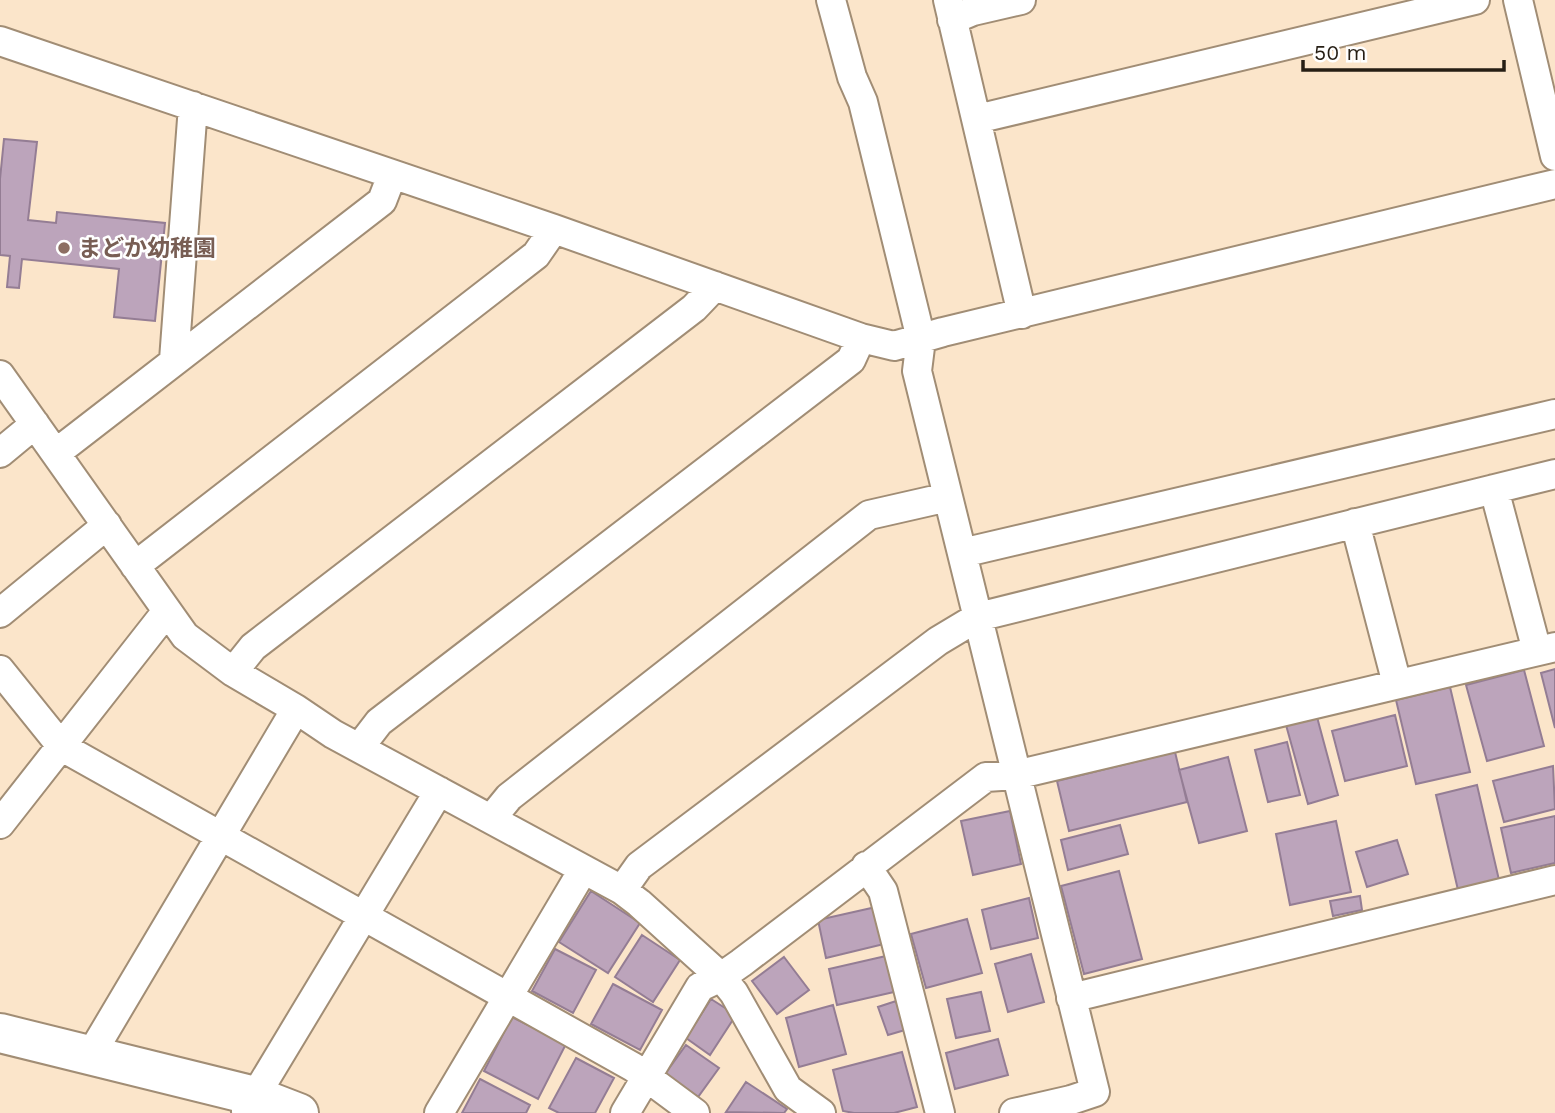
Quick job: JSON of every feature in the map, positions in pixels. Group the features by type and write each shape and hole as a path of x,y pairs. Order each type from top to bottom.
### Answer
{"street":[{"path":"831,0 852,77 863,102 921,339 917,371 1095,1092 1014,1113"},
{"path":"1021,0 973,11 950,10 1022,314"},
{"path":"977,119 1475,0"},
{"path":"1518,0 1555,156"},
{"path":"0,41 554,229 861,338 894,346 1555,184"},
{"path":"174,360 193,106"},
{"path":"56,453 382,201 392,175"},
{"path":"135,566 536,255 554,229"},
{"path":"233,671 253,647 694,308 715,286"},
{"path":"359,748 379,722 851,360 861,338"},
{"path":"0,376 185,636 233,671 333,734 622,890 721,977 734,993 788,1089 821,1113"},
{"path":"962,554 1555,414"},
{"path":"0,453 35,424"},
{"path":"622,890 639,866 938,641 978,617 1555,474"},
{"path":"625,1113 700,987 721,977 986,777 1016,775 1546,649 1494,489"},
{"path":"491,819 509,797 869,515 948,497"},
{"path":"1355,523 1397,684"},
{"path":"0,613 107,525"},
{"path":"0,824 167,611"},
{"path":"0,670 62,747 508,995 647,1076 695,1113"},
{"path":"90,1056 296,709"},
{"path":"250,1104 439,790"},
{"path":"866,866 883,891 940,1113"},
{"path":"439,1113 583,870"},
{"path":"1071,998 1555,880"},
{"path":"0,1033 90,1056 250,1104 299,1113"}],"building":[{"path":"4,139 37,142 28,220 56,223 57,212 165,223 155,321 114,317 119,269 22,259 19,288 7,287 10,256 0,255 0,179"},
{"path":"1555,669 1555,728 1541,673"},
{"path":"1524,670 1544,746 1487,761 1466,685"},
{"path":"1450,687 1470,772 1416,784 1396,700"},
{"path":"1395,715 1407,766 1345,781 1332,731"},
{"path":"1317,717 1338,795 1308,804 1286,725"},
{"path":"1287,742 1300,795 1268,802 1255,750"},
{"path":"1175,752 1187,802 1069,831 1057,781"},
{"path":"1228,757 1247,831 1199,843 1179,770"},
{"path":"1553,766 1555,809 1504,822 1493,781"},
{"path":"1477,785 1499,880 1458,890 1436,795"},
{"path":"1010,811 1021,864 973,875 961,821"},
{"path":"1555,816 1555,863 1511,873 1501,828"},
{"path":"1336,821 1351,892 1290,905 1276,834"},
{"path":"1120,825 1128,854 1068,870 1061,840"},
{"path":"1397,840 1408,874 1367,887 1356,852"},
{"path":"1119,871 1142,959 1084,974 1061,886"},
{"path":"591,891 640,923 608,973 559,942"},
{"path":"1360,896 1362,910 1333,916 1330,901"},
{"path":"1029,898 1038,938 991,949 982,910"},
{"path":"876,907 884,944 826,958 818,920"},
{"path":"967,919 982,973 926,988 911,934"},
{"path":"642,935 680,960 653,1002 615,977"},
{"path":"555,949 596,970 573,1013 532,991"},
{"path":"1031,954 1044,1002 1008,1012 995,964"},
{"path":"886,956 894,992 837,1005 829,969"},
{"path":"784,957 809,990 777,1014 752,981"},
{"path":"613,984 662,1010 640,1050 591,1024"},
{"path":"981,992 990,1031 956,1038 947,999"},
{"path":"711,999 736,1015 710,1055 686,1038"},
{"path":"896,1001 905,1030 888,1035 878,1007"},
{"path":"833,1005 846,1054 799,1067 786,1018"},
{"path":"512,1017 566,1044 538,1099 484,1071"},
{"path":"998,1039 1008,1075 955,1089 946,1053"},
{"path":"686,1045 719,1068 698,1097 665,1074"},
{"path":"902,1052 917,1107 894,1113 843,1111 833,1070"},
{"path":"576,1058 614,1078 595,1113 559,1113 549,1108"},
{"path":"480,1079 530,1105 526,1113 462,1113"},
{"path":"746,1082 787,1109 784,1113 726,1112"}],"place":[{"name":"まどか幼稚園","path":"64,248"}]}
